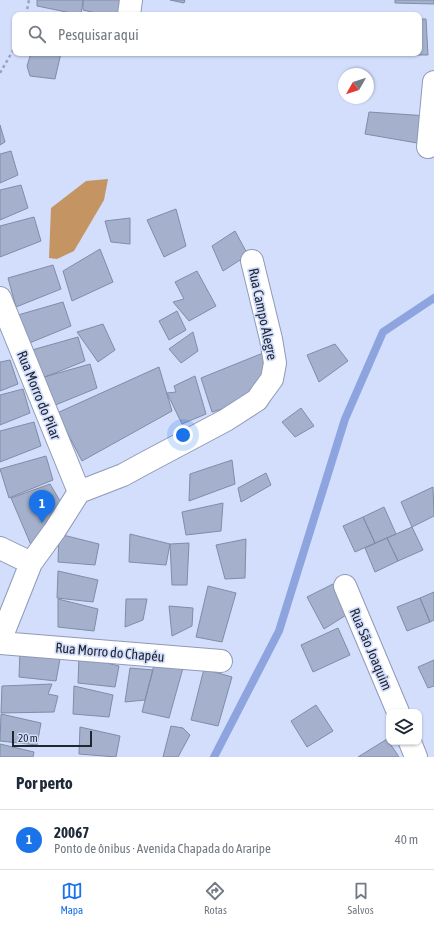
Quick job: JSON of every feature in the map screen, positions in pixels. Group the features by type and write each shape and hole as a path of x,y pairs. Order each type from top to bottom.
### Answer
{"street":[{"path":"129,12 131,0"},
{"path":"428,147 434,82"},
{"name":"Rua Campo Alegre","path":"78,492 123,475 226,420 257,400 262,394 272,380 276,363 252,261"},
{"name":"Rua Morro do Pilar","path":"0,298 78,492"},
{"path":"0,642 31,563 55,530 78,492"},
{"path":"0,548 31,563"},
{"name":"Rua São Joaquim","path":"345,586 397,709"},
{"name":"Rua Morro do Chapéu","path":"0,642 221,661"},
{"path":"411,745 416,757"}],"path":[{"path":"27,12 29,0"},
{"path":"0,73 12,52"}],"shaded area":[{"path":"108,179 104,200 74,251 57,259 49,258 51,208 86,181"}],"building":[{"path":"37,0 83,0 81,12 66,12 37,6"},
{"path":"83,0 129,0 127,12 92,12 83,10"},
{"path":"170,0 185,0 184,3"},
{"path":"395,0 434,0 434,4 395,3"},
{"path":"422,19 426,19 428,55 422,55"},
{"path":"30,56 60,56 55,79 30,76 27,66"},
{"path":"369,112 428,116 423,144 365,134"},
{"path":"0,125 5,142 0,145"},
{"path":"11,151 18,175 0,183 0,154"},
{"path":"21,185 28,208 0,220 0,190"},
{"path":"176,209 186,246 164,257 147,220"},
{"path":"34,217 41,241 0,257 0,226"},
{"path":"130,218 130,244 111,242 105,221"},
{"path":"235,231 248,255 223,271 212,246"},
{"path":"100,249 113,282 72,301 63,271"},
{"path":"53,265 61,289 16,307 8,278"},
{"path":"197,271 216,306 189,321 173,302 184,299 175,282"},
{"path":"63,302 71,326 27,344 18,315"},
{"path":"177,311 186,330 169,340 159,321"},
{"path":"103,324 115,350 98,362 77,332"},
{"path":"193,332 198,351 181,363 169,349"},
{"path":"78,337 85,361 40,379 32,350"},
{"path":"335,344 348,361 319,382 307,355"},
{"path":"268,351 256,399 212,412 201,378"},
{"path":"10,360 18,384 0,391 0,362"},
{"path":"90,364 97,388 53,406 44,377"},
{"path":"159,367 172,411 82,461 57,413"},
{"path":"195,376 206,414 182,424 167,393 176,392 174,386"},
{"path":"23,389 30,413 0,425 0,395"},
{"path":"301,408 314,426 295,437 282,422"},
{"path":"34,422 41,446 0,462 0,431"},
{"path":"46,456 53,480 9,498 0,469"},
{"path":"232,460 235,484 189,501 190,474"},
{"path":"266,473 271,485 241,502 238,488"},
{"path":"50,484 63,506 31,545 11,498"},
{"path":"433,487 434,516 412,527 401,502"},
{"path":"223,503 221,531 186,535 182,512"},
{"path":"384,507 396,534 375,543 363,517"},
{"path":"363,517 375,543 355,552 343,526"},
{"path":"412,527 423,550 398,561 387,538"},
{"path":"59,534 99,544 95,565 58,562"},
{"path":"130,534 170,544 166,565 129,562"},
{"path":"387,538 398,561 375,572 365,548"},
{"path":"246,539 245,578 225,579 216,545"},
{"path":"189,543 187,585 172,585 170,544"},
{"path":"58,571 98,580 93,602 57,598"},
{"path":"333,584 351,612 324,629 307,597"},
{"path":"208,586 236,593 222,642 196,637"},
{"path":"434,592 434,620 430,622 420,598"},
{"path":"420,598 430,622 407,631 397,607"},
{"path":"58,599 98,609 94,631 58,627"},
{"path":"126,599 147,599 143,620 125,627"},
{"path":"169,606 193,608 192,626 172,636"},
{"path":"338,628 350,655 313,672 301,645"},
{"path":"20,650 60,659 56,681 19,677"},
{"path":"79,656 119,666 115,687 78,683"},
{"path":"434,660 434,686 428,688 418,667"},
{"path":"155,661 183,668 169,718 142,712"},
{"path":"130,668 153,670 145,700 125,702"},
{"path":"204,669 232,677 218,726 191,720"},
{"path":"52,684 48,694 58,696 54,712 1,713 2,686"},
{"path":"74,686 113,695 109,717 73,714"},
{"path":"316,705 333,731 307,747 291,721"},
{"path":"1,714 41,723 37,745 0,741"},
{"path":"171,726 183,728 190,735 178,757 163,757"},
{"path":"80,727 120,736 116,757 79,754"},
{"path":"386,740 386,745 391,745 399,757 358,757"},
{"path":"0,744 34,752 33,757 0,757"}],"waterway":[{"path":"214,757 279,631 345,419 383,332 434,298"}],"place":[{"name":"20067","path":"42,523"}]}
